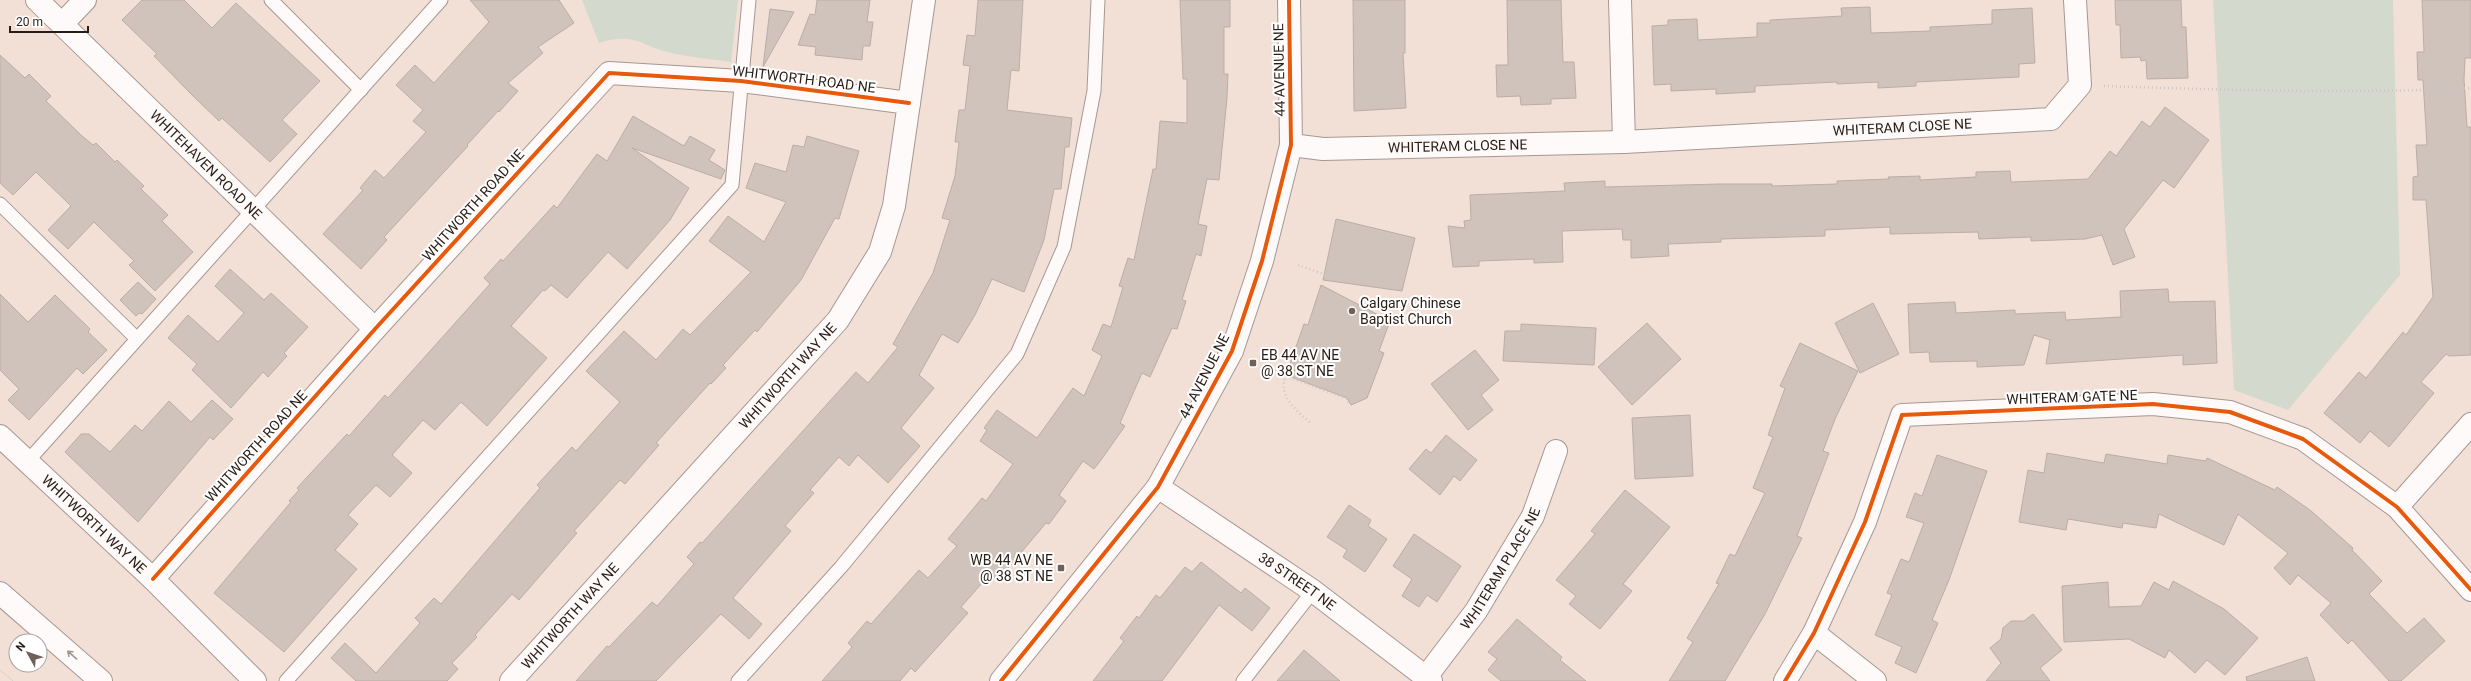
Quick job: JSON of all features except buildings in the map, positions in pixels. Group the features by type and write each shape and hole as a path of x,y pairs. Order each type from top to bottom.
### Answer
{"street":[{"name":"WHITEHAVEN ROAD NE","path":"37,0 375,329"},
{"path":"62,24 85,0"},
{"name":"WHITWORTH WAY NE","path":"511,681 838,320 880,252 894,206 924,0"},
{"name":"44 AVENUE NE","path":"1001,681 1158,487 1232,351 1262,261 1291,145 1289,0"},
{"path":"1620,0 1624,142"},
{"path":"2075,0 2080,85"},
{"name":"WHITWORTH ROAD NE","path":"153,579 375,329 609,73 741,81 909,103"},
{"name":"WHITERAM CLOSE NE","path":"1291,145 1323,149 1624,142 2051,119 2080,85"},
{"name":"WHITERAM GATE NE","path":"1785,681 1814,633 1865,522 1902,415 2153,404 2230,412 2303,439 2398,507 2471,590"},
{"path":"2398,507 2471,424"},
{"name":"WHITWORTH WAY NE","path":"0,436 153,579 255,681"},
{"name":"WHITERAM PLACE NE","path":"1429,679 1476,611 1533,516 1556,451"},
{"name":"38 STREET NE","path":"1158,487 1313,591 1429,679"},
{"path":"0,593 101,681"},
{"path":"1814,633 1875,681"}],"lane":[{"path":"271,0 361,90"},
{"path":"27,462 441,0"},
{"path":"286,681 732,185 749,0"},
{"path":"738,681 841,567 1017,354 1064,247 1094,91 1098,0"},
{"path":"0,204 137,339"},
{"path":"1243,681 1313,591"}],"path":[{"path":"2080,85 2216,90 2388,91 2471,88"},
{"path":"1298,265 1326,275"},
{"path":"1263,366 1347,399 1349,404"},
{"path":"1286,376 1283,383 1289,404 1311,423"}],"shaded area":[{"path":"582,0 738,0 731,62 676,54 631,40 622,39 599,43"},
{"path":"2213,0 2393,0 2400,275 2288,410 2234,390"}],"tram line":[{"path":"0,670 13,681"}],"cycle path":[{"path":"1001,681 1158,487 1232,351 1262,261 1291,145 1289,0"},
{"path":"153,579 375,329 609,73 741,81 909,103"},
{"path":"1785,681 1814,633 1865,522 1902,415 2153,404 2230,412 2303,439 2397,507 2471,590"}],"place":[{"name":"Calgary Chinese Baptist Church","path":"1352,311"},
{"name":"EB 44 AV NE @ 38 ST NE","path":"1253,363"},
{"name":"WB 44 AV NE @ 38 ST NE","path":"1061,568"}]}
